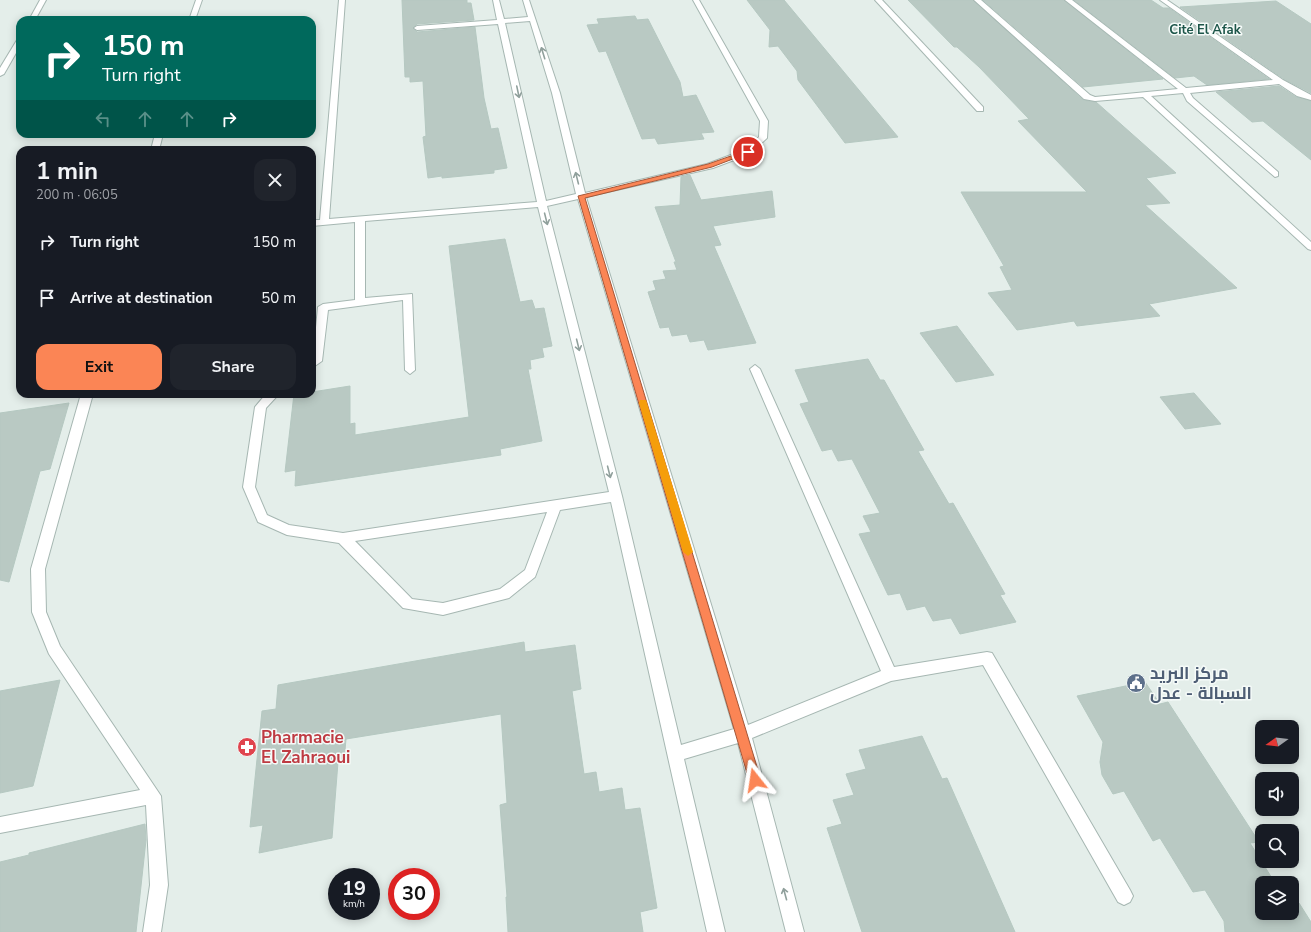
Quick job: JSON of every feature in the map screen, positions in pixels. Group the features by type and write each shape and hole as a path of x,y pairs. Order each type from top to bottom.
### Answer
{"street":[{"path":"34,16 44,0"},
{"path":"194,16 200,0"},
{"path":"324,222 342,0"},
{"path":"496,0 542,204 616,496 716,932"},
{"path":"526,0 556,93 581,196 743,734 795,932"},
{"path":"316,223 542,204 710,166 748,152 763,138 764,121 696,0"},
{"path":"878,0 980,109"},
{"path":"977,0 1087,97 1095,99 1280,82"},
{"path":"1068,0 1185,91 1190,99 1275,174"},
{"path":"1163,0 1280,82 1300,94 1311,98"},
{"path":"417,28 533,19"},
{"path":"0,74 14,50"},
{"path":"1144,94 1164,110 1311,247"},
{"path":"360,220 360,302"},
{"path":"316,362 323,307 408,296 410,370"},
{"path":"755,369 890,674"},
{"path":"86,398 38,569 39,612 54,650 153,796 159,885 152,932"},
{"path":"269,398 261,407 249,487 262,518 287,530 343,538 616,496"},
{"path":"343,538 408,604 443,609 504,594 530,573 555,506"},
{"path":"676,754 743,734 890,674 987,658 1124,896"},
{"path":"0,825 153,796"}],"building":[{"path":"402,0 467,0 467,3 471,3 474,20 417,24 413,28 417,32 475,27 484,98 491,129 498,128 507,168 494,170 494,173 428,178 423,137 426,136 423,81 410,82 410,77 405,77"},
{"path":"747,0 784,0 898,137 845,143 798,80 797,71 778,46 769,47 770,30"},
{"path":"908,0 973,0 1083,100 1096,102 1176,173 1146,178 1170,203 1145,205 1237,288 1149,304 1160,316 1077,326 1074,321 1017,330 988,293 1012,290 1000,267 1004,266 961,192 1087,192 1018,121 1029,119 979,67 957,47 954,47"},
{"path":"983,0 1064,0 1163,79 1083,87"},
{"path":"1074,0 1151,0 1163,8 1169,8 1269,79 1207,85 1194,76 1175,78"},
{"path":"1276,1 1311,24 1311,93 1284,79 1180,7"},
{"path":"635,16 637,20 648,19 680,82 683,97 696,95 714,132 701,133 704,139 658,144 655,138 642,139 606,51 599,52 587,25 599,24 597,19"},
{"path":"1279,86 1296,97 1311,101 1311,160 1263,121 1252,122 1216,92"},
{"path":"690,175 701,200 772,191 775,217 713,226 721,245 714,246 756,343 708,350 704,340 690,342 687,334 672,336 669,327 660,328 648,292 656,290 653,281 666,279 663,271 677,270 674,262 676,262 655,207 680,205 681,177"},
{"path":"505,239 520,302 532,300 535,309 544,308 552,346 542,348 544,357 530,360 531,369 528,369 542,441 500,449 501,455 295,486 296,470 285,472 294,398 316,398 316,391 350,386 350,424 355,423 355,435 469,417 449,246"},
{"path":"957,326 994,375 956,382 920,333"},
{"path":"868,359 880,380 884,380 924,450 918,451 949,504 953,503 1005,594 1000,595 1016,622 960,634 951,618 933,621 925,606 907,610 900,593 888,595 859,534 871,532 863,516 880,513 852,459 838,461 832,449 822,451 800,404 809,402 795,370"},
{"path":"1194,393 1221,424 1185,429 1160,397"},
{"path":"69,403 50,469 40,471 9,582 0,580 0,413"},
{"path":"524,642 525,652 575,645 581,689 572,691 584,774 596,772 599,792 622,788 625,810 640,808 657,908 640,912 643,932 508,932 507,897 500,805 507,803 501,714 346,739 344,761 338,762 332,838 259,853 263,825 250,827 262,711 276,709 278,685"},
{"path":"60,680 33,786 0,793 0,691"},
{"path":"1145,682 1160,704 1168,702 1255,836 1255,842 1250,843 1255,851 1255,868 1266,868 1271,876 1255,876 1255,920 1299,920 1299,903 1311,922 1311,932 1225,932 1224,921 1205,890 1193,892 1160,838 1153,841 1124,791 1113,794 1102,775 1100,762 1103,742 1077,696"},
{"path":"922,736 942,779 947,778 1015,932 862,932 827,828 842,824 833,800 854,795 846,774 866,769 859,750"},
{"path":"145,824 146,840 136,932 0,932 0,862 29,855 29,853"}],"slow traffic":[{"path":"643,403 688,552"}],"place":[{"name":"مركز البريد السبالة - عدل","path":"1136,683"},
{"name":"Pharmacie El Zahraoui","path":"247,747"}],"district":[{"name":"Cité El Afak","path":"1205,30"}],"route":[{"path":"748,152 710,166 581,196 743,734 755,780"}]}
